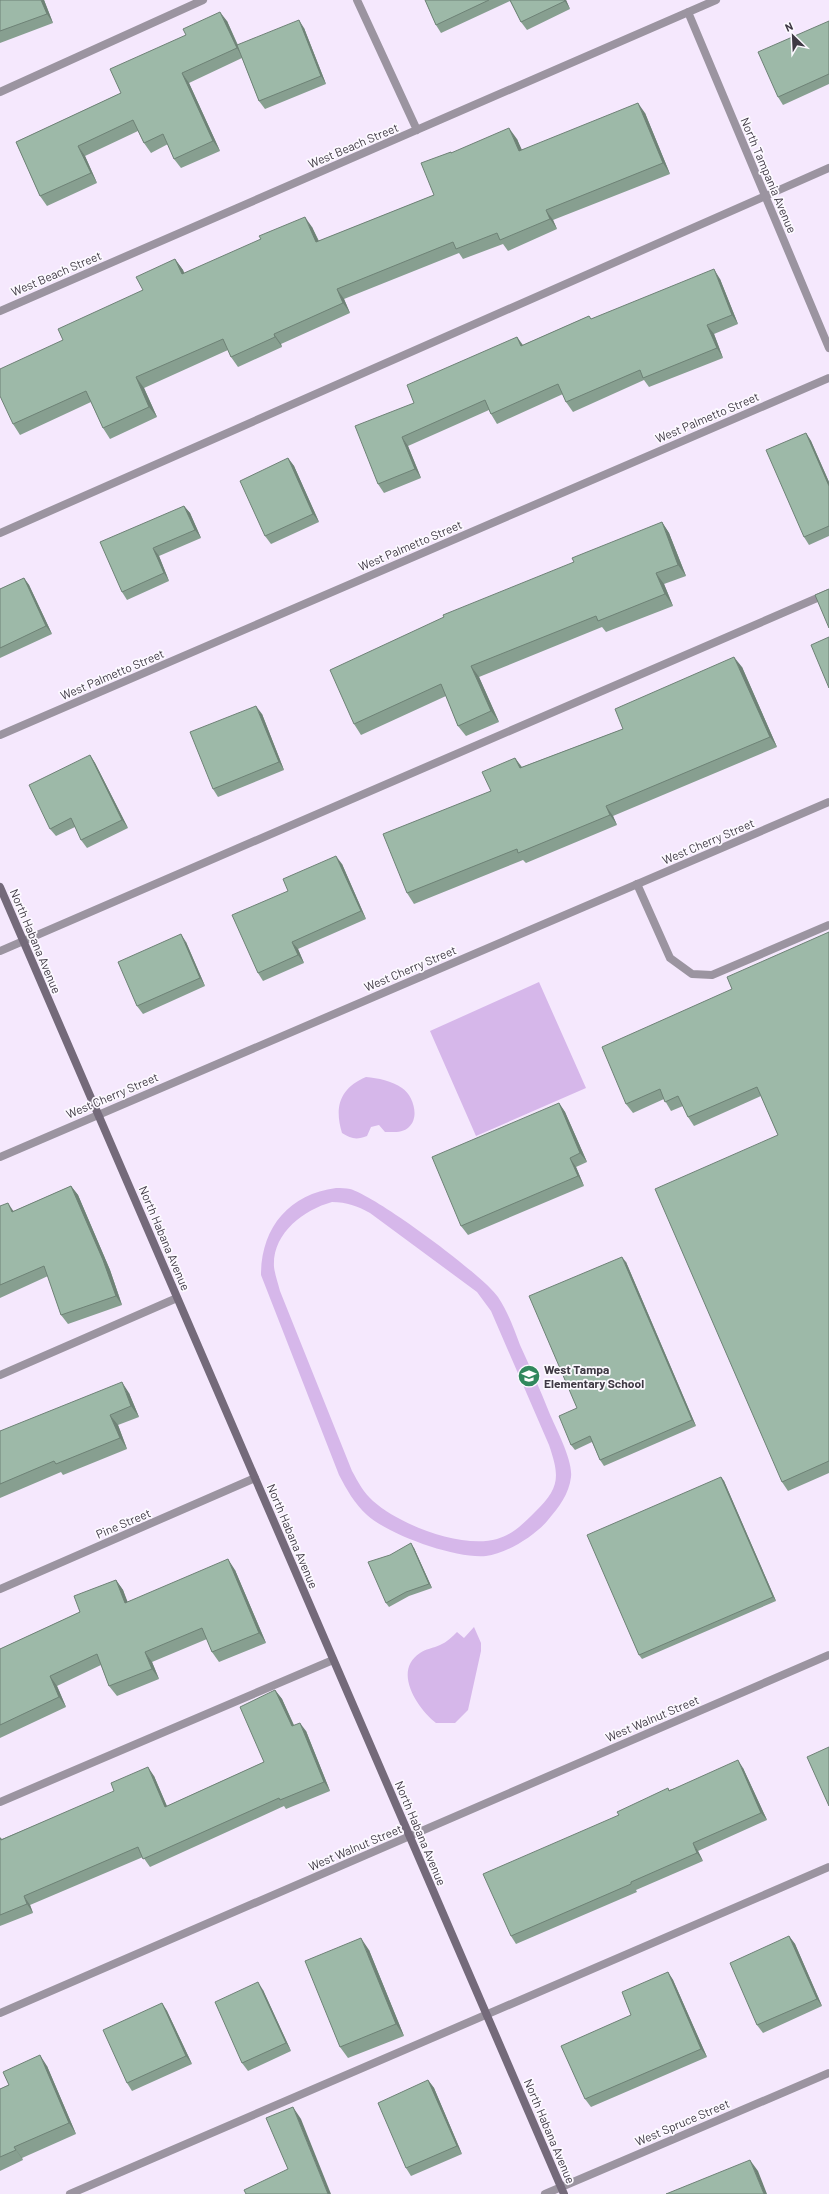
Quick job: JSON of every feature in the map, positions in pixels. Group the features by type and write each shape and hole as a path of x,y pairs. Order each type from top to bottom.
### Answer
{"street":[{"path":"0,92 204,0"},
{"path":"357,0 417,130"},
{"name":"West Beach Street","path":"0,311 716,0"},
{"name":"North Tampania Avenue","path":"688,12 829,348"},
{"path":"0,533 829,168"},
{"name":"West Palmetto Street","path":"0,735 829,378"},
{"path":"0,951 829,593"},
{"name":"West Cherry Street","path":"0,1157 829,802"},
{"path":"637,884 670,958 692,974 712,975 829,925"},
{"name":"North Habana Avenue","path":"0,887 562,2190"},
{"path":"0,1375 177,1298"},
{"name":"Pine Street","path":"0,1589 255,1478"},
{"name":"West Walnut Street","path":"0,2013 829,1655"},
{"path":"0,1802 333,1660"},
{"path":"70,2194 829,1867"},
{"name":"West Spruce Street","path":"545,2194 562,2190 829,2073"}],"shaded area":[{"path":"539,982 586,1088 476,1136 430,1031"},
{"path":"366,1077 389,1082 406,1091 412,1101 415,1112 412,1123 407,1129 395,1132 385,1132 379,1125 371,1127 367,1136 360,1138 351,1138 342,1133 339,1115 341,1099 350,1087 357,1081"},
{"path":"336,1188 350,1189 382,1206 428,1237 451,1255 488,1286 502,1303 567,1453 571,1470 570,1483 566,1495 560,1505 543,1526 520,1543 502,1552 486,1556 458,1554 441,1550 406,1538 377,1523 358,1506 345,1486 339,1475 261,1275 262,1258 266,1242 272,1228 281,1216 292,1206 304,1198 319,1192","holes":["332,1202 352,1205 370,1213 477,1292 491,1311 549,1445 553,1456 556,1474 553,1489 543,1504 526,1521 508,1535 497,1539 467,1541 432,1533 399,1518 373,1501 364,1491 352,1471 280,1291 274,1267 278,1244 291,1225 310,1211"]},
{"path":"474,1627 481,1643 481,1651 468,1710 455,1723 436,1723 422,1709 411,1690 408,1679 408,1670 412,1661 420,1653 443,1644 457,1632 464,1638"}],"building":[{"path":"0,0 41,0 47,14 0,31"},
{"path":"425,0 489,0 436,25"},
{"path":"510,0 564,0 565,1 521,22"},
{"path":"220,12 237,48 182,73 213,141 174,159 163,134 144,143 133,120 78,146 91,173 40,196 16,142 121,93 110,69 186,35 183,29"},
{"path":"299,20 321,76 259,101 237,45"},
{"path":"829,21 829,74 778,97 758,52"},
{"path":"638,103 663,163 546,210 550,219 500,240 497,233 456,249 453,242 337,289 343,303 274,334 275,337 231,357 223,339 136,377 149,407 103,428 86,391 13,424 0,396 0,369 63,340 58,329 143,290 136,277 175,259 182,274 261,239 259,236 305,217 316,242 434,195 421,163 451,153 509,128 519,151"},
{"path":"714,269 732,315 707,325 717,348 643,378 640,370 566,402 558,384 491,414 485,400 402,437 415,469 378,484 355,426 414,403 407,385 517,337 521,346 589,316 591,319"},
{"path":"806,433 829,486 829,526 804,537 766,450"},
{"path":"288,458 313,514 265,536 240,481"},
{"path":"184,506 195,530 153,548 164,573 122,592 100,542"},
{"path":"662,522 678,565 656,573 665,594 598,621 596,616 471,666 491,711 458,726 441,684 354,724 330,670 444,617 443,615 574,562 572,558"},
{"path":"24,578 46,626 0,648 0,589"},
{"path":"829,589 829,628 815,595"},
{"path":"829,637 829,688 811,645"},
{"path":"734,657 770,737 606,806 610,815 518,853 517,849 407,893 383,834 491,791 482,772 515,758 520,768 623,729 615,709"},
{"path":"256,706 279,762 213,789 190,732"},
{"path":"90,755 122,820 81,840 71,818 50,829 29,785"},
{"path":"336,856 361,911 292,942 298,955 258,973 232,915 288,891 283,879"},
{"path":"829,932 829,1461 782,1482 655,1189 778,1135 757,1087 688,1117 678,1096 665,1102 660,1089 626,1104 602,1047 732,989 727,977"},
{"path":"181,934 200,978 137,1006 118,962"},
{"path":"559,1103 580,1153 570,1158 578,1176 461,1226 432,1157"},
{"path":"71,1186 103,1260 116,1296 61,1315 44,1266 0,1285 0,1206 8,1203 12,1212"},
{"path":"622,1257 692,1420 600,1460 590,1436 571,1445 559,1416 577,1408 529,1296"},
{"path":"122,1382 131,1406 110,1415 120,1438 56,1464 54,1461 0,1484 0,1431"},
{"path":"721,1477 773,1597 639,1655 587,1535"},
{"path":"411,1543 429,1584 406,1592 386,1603 368,1562 390,1555"},
{"path":"228,1559 259,1633 212,1652 202,1628 145,1652 152,1669 109,1686 97,1654 50,1676 59,1697 0,1725 0,1649 80,1612 74,1596 116,1580 125,1603"},
{"path":"275,1690 292,1726 300,1723 324,1782 280,1800 279,1798 143,1859 138,1847 24,1896 27,1904 0,1915 0,1838 1,1840 114,1791 111,1783 148,1767 165,1807 264,1762 240,1707"},
{"path":"829,1747 829,1806 807,1757"},
{"path":"738,1760 761,1813 693,1843 697,1853 631,1882 631,1884 511,1936 483,1874 619,1815 617,1812 668,1788 669,1791"},
{"path":"789,1936 817,1999 757,2025 730,1963"},
{"path":"361,1938 396,2024 340,2047 305,1961"},
{"path":"668,1972 701,2049 585,2099 561,2046 631,2015 622,1992"},
{"path":"258,1982 286,2043 242,2063 215,2002"},
{"path":"162,2003 186,2056 127,2083 103,2030"},
{"path":"40,2055 69,2123 14,2147 16,2150 0,2157 0,2089 9,2085 3,2072"},
{"path":"428,2080 457,2146 406,2168 378,2103"},
{"path":"293,2107 328,2194 246,2194 244,2190 288,2169 266,2118"},
{"path":"750,2160 764,2194 666,2194"}],"place":[{"name":"West Tampa Elementary School","path":"529,1376"}]}
